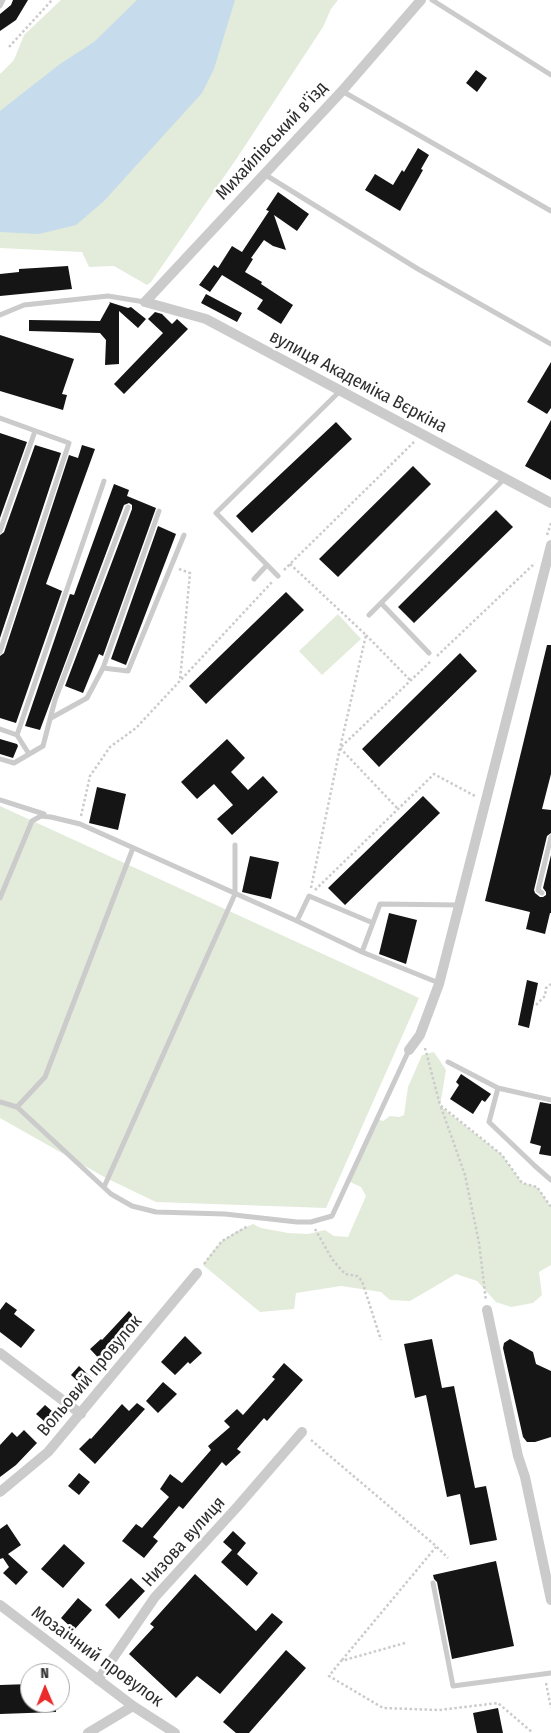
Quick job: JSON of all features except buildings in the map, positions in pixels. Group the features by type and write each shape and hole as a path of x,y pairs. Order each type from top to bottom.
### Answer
{"street":[{"name":"Михайлівський в'їзд","path":"145,302 342,91 421,0"},
{"name":"вулиця Академіка Вєркіна","path":"145,302 206,319 551,502"},
{"path":"409,1050 420,1035 439,984 551,545"},
{"name":"Вольовий провулок","path":"0,1492 48,1452 197,1273"},
{"path":"487,1310 551,1600"},
{"path":"0,1353 81,1414"},
{"name":"Низова вулиця","path":"98,1680 155,1597 302,1432"},
{"name":"Мозаїчний провулок","path":"0,1605 132,1706 175,1733"},
{"path":"88,1733 132,1706"}],"lane":[{"path":"0,6 3,0"},
{"path":"432,0 551,75"},
{"path":"342,91 551,211"},
{"path":"264,174 418,269 551,344"},
{"path":"0,315 24,305 108,296 145,302"},
{"path":"278,576 216,513 340,391"},
{"path":"0,418 69,443 0,652"},
{"path":"0,530 35,431"},
{"path":"369,615 505,478"},
{"path":"17,735 104,481"},
{"path":"0,759 14,763 43,746 55,700 128,507"},
{"path":"51,718 87,698 102,668 159,511"},
{"path":"102,668 128,671 184,535"},
{"path":"254,579 268,565"},
{"path":"381,603 429,653"},
{"path":"0,729 17,735 29,754"},
{"path":"0,800 80,824 362,952 439,984"},
{"path":"0,898 32,821 41,816 52,817"},
{"path":"542,893 538,890 551,837"},
{"path":"104,1187 235,894 235,845"},
{"path":"17,1107 46,1077 133,848"},
{"path":"297,921 309,896 373,923"},
{"path":"362,952 380,904 459,905"},
{"path":"0,1102 17,1107 111,1194 132,1206 156,1212 225,1214 311,1222 332,1216 409,1050"},
{"path":"448,1062 498,1088 551,1100"},
{"path":"498,1088 489,1122 551,1180"},
{"path":"432,1583 453,1686 551,1673"}],"path":[{"path":"9,47 52,0"},
{"path":"80,824 90,776 110,747 136,728 278,576 415,441"},
{"path":"340,748 540,559"},
{"path":"290,564 366,634 411,681"},
{"path":"179,682 190,573"},
{"path":"309,896 366,634"},
{"path":"340,748 398,809"},
{"path":"309,896 434,774 478,798"},
{"path":"536,1005 545,996 546,988 551,984"},
{"path":"420,1035 440,1106 465,1175 479,1243 487,1310"},
{"path":"440,1106 502,1155 522,1183 537,1187 551,1207"},
{"path":"197,1273 222,1241 237,1231 263,1219"},
{"path":"311,1222 332,1259 340,1269 345,1274 357,1276 362,1281 381,1340"},
{"path":"302,1432 448,1558"},
{"path":"436,1546 329,1676 384,1708 439,1710 498,1703 533,1733"},
{"path":"341,1661 405,1643"},
{"path":"545,1674 551,1708"}],"green space":[{"path":"61,0 338,0 331,9 323,27 237,158 151,282 147,285 114,266 89,267 82,252 0,248 0,74 14,60 24,35"},
{"path":"338,614 361,639 322,675 299,651"},
{"path":"0,806 419,998 326,1208 156,1202 106,1178 0,1118"},
{"path":"434,1052 446,1070 440,1106 502,1155 522,1183 537,1187 551,1207 551,1265 539,1272 542,1295 533,1303 511,1307 496,1302 477,1281 456,1274 410,1301 390,1300 381,1292 341,1286 296,1293 294,1309 260,1312 203,1265 222,1241 237,1231 253,1224 261,1228 288,1233 308,1234 325,1230 334,1236 348,1237 366,1196 361,1187 348,1181 377,1119 383,1121 390,1116 399,1117 404,1115 408,1087 422,1055"}],"water":[{"path":"137,0 235,0 214,69 202,93 104,201 76,225 39,234 0,232 0,111 60,64 94,42"}]}
